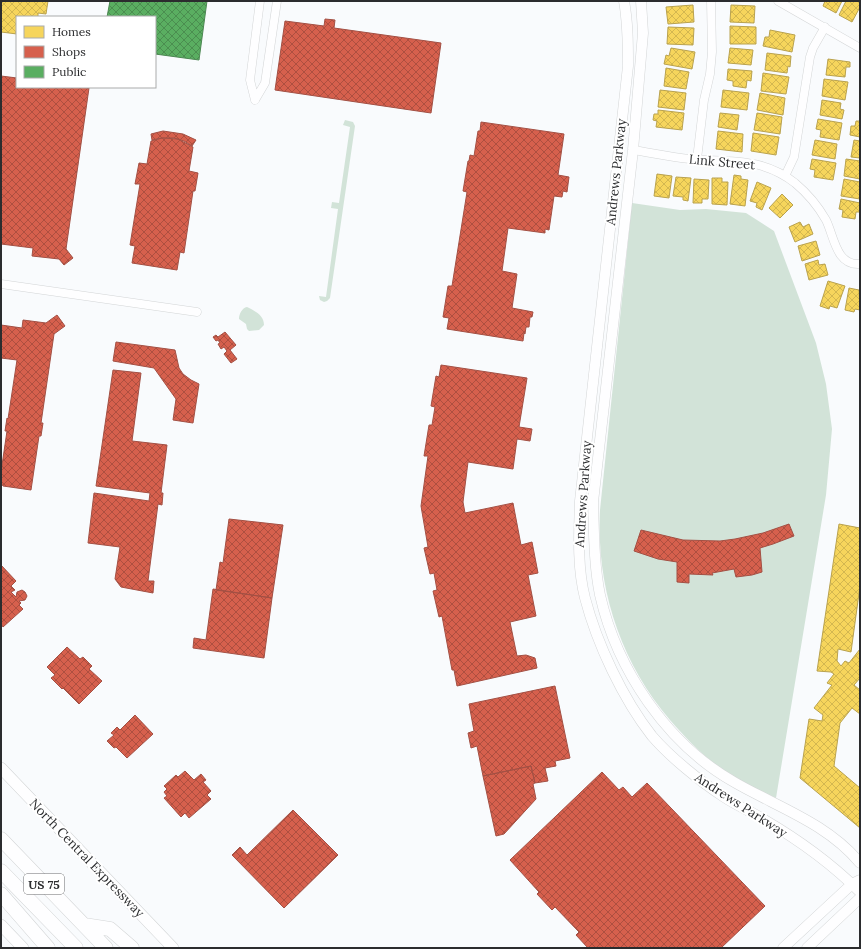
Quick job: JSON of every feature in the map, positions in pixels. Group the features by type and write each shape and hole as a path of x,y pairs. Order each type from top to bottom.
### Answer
{"highway":[{"name":"US 75","path":"1,839 106,948"},
{"name":"US 75","path":"1,871 76,948"},
{"path":"1,894 48,948"},
{"path":"84,925 110,929 132,948"}],"main road":[{"name":"North Central Expressway","path":"1,768 173,948"},
{"path":"1,925 24,948"}],"street":[{"path":"260,1 250,80 255,100 265,83 276,1"},
{"name":"Andrews Parkway","path":"624,1 627,18 628,66 580,501 579,551 585,597 599,641 607,660 630,703 653,736 684,767 724,797 821,856 856,882 860,892"},
{"name":"Andrews Parkway","path":"641,1 643,33 633,150 594,502 595,550 600,594 611,632 620,655 643,694 679,740 695,754 733,782 809,821 836,840 860,863"},
{"path":"697,159 703,106 710,74 712,52 711,1"},
{"path":"778,1 860,48"},
{"path":"785,176 794,157 810,57 813,48 825,27"},
{"name":"Link Street","path":"633,150 677,157 750,162 765,166 785,176 802,190 817,207 826,221 840,255 847,262 860,264"},
{"path":"1,284 197,312"},
{"path":"594,370 608,372"},
{"path":"607,660 620,655"},
{"path":"782,948 856,882"},
{"path":"807,948 860,898"}],"green space":[{"path":"345,120 353,122 355,126 330,298 324,302 320,300 319,296 326,297 338,209 331,208 332,202 339,203 350,127 343,125"},
{"path":"632,203 680,210 706,209 746,213 774,231 816,343 826,384 832,429 826,495 776,798 752,787 715,764 691,743 670,720 652,697 637,673 615,622 607,595 602,567 600,510"},
{"path":"247,307 261,316 264,325 259,330 249,331 246,324 239,319 241,312"}],"building: Homes":[{"path":"1,1 48,1 46,14 38,13 38,16 16,16 16,34 1,32"},
{"path":"825,1 842,1 836,13 823,6"},
{"path":"846,1 860,1 860,7 852,22 839,15"},
{"path":"693,5 694,22 668,24 666,7"},
{"path":"731,5 755,6 754,23 730,22"},
{"path":"730,26 756,27 756,44 730,44"},
{"path":"668,27 694,28 693,45 667,44"},
{"path":"770,30 795,35 792,52 763,46 765,37 769,37"},
{"path":"671,48 695,52 692,69 664,64 666,55 669,56"},
{"path":"730,48 753,50 751,65 728,63"},
{"path":"767,53 791,56 790,67 788,66 787,73 765,70"},
{"path":"828,59 850,62 850,67 846,67 845,77 826,75"},
{"path":"666,68 689,72 686,89 664,86"},
{"path":"728,69 752,71 751,81 747,80 746,88 733,86 733,81 727,80"},
{"path":"763,73 789,77 786,94 761,91"},
{"path":"824,79 848,82 845,100 822,96"},
{"path":"660,90 686,93 684,110 658,107"},
{"path":"723,90 749,93 747,110 721,107"},
{"path":"760,93 785,98 783,115 757,110"},
{"path":"822,100 841,103 840,109 844,110 842,119 820,115"},
{"path":"658,110 684,113 682,130 656,127 657,121 653,120 654,114 658,114"},
{"path":"720,113 739,115 737,130 718,127"},
{"path":"757,113 782,117 780,134 754,130"},
{"path":"818,119 842,123 839,140 820,137 821,130 816,129"},
{"path":"856,121 860,121 860,137 850,135 851,126 855,126"},
{"path":"718,131 743,134 742,152 716,149"},
{"path":"753,133 779,137 776,155 751,151"},
{"path":"815,140 837,144 835,159 812,155"},
{"path":"854,140 860,141 860,158 851,157"},
{"path":"812,159 836,163 833,180 814,177 815,170 810,169"},
{"path":"846,159 860,161 860,179 844,176"},
{"path":"657,174 672,176 669,198 654,196"},
{"path":"734,175 741,176 741,179 748,180 745,206 730,204"},
{"path":"676,177 691,178 688,201 683,200 683,197 673,196"},
{"path":"712,178 722,178 722,182 728,182 727,205 712,204"},
{"path":"694,179 709,180 708,199 702,199 702,203 693,203"},
{"path":"844,179 860,182 860,199 841,196"},
{"path":"757,182 771,188 762,210 756,207 757,203 750,201"},
{"path":"782,194 793,205 780,218 769,208"},
{"path":"841,199 860,203 860,212 856,212 855,219 842,217 843,210 839,209"},
{"path":"800,222 803,227 809,224 813,234 795,242 789,227"},
{"path":"816,241 820,255 802,261 798,246"},
{"path":"818,260 819,265 825,264 828,275 809,280 805,264"},
{"path":"828,281 845,286 837,308 830,306 829,309 820,306"},
{"path":"849,288 859,290 860,310 855,309 854,312 845,310"},
{"path":"839,524 860,528 860,586 851,652 838,649 837,661 841,666 845,661 849,663 860,649 860,678 854,685 860,690 860,714 852,708 840,723 834,766 860,788 860,828 800,778 809,719 822,721 823,715 814,708 832,685 827,683 834,674 831,672 817,671"}],"building: Shops":[{"path":"325,19 335,20 334,28 441,43 431,113 275,90 285,21 324,26"},
{"path":"1,76 16,78 16,88 89,88 66,249 73,258 64,265 59,259 32,256 33,248 1,244"},
{"path":"481,122 564,134 558,175 569,177 567,192 563,191 562,197 554,196 549,230 545,229 545,233 508,228 502,271 517,274 512,308 533,312 532,317 530,317 529,327 526,327 523,341 447,329 449,318 443,317 448,286 452,286 467,192 463,191 468,161 470,155 474,156"},
{"path":"163,131 183,134 196,140 192,146 184,141 174,138 152,140 151,134"},
{"path":"162,138 178,139 193,147 189,171 198,173 195,191 193,191 184,253 180,252 177,270 132,263 135,246 130,245 140,184 135,184 139,163 147,164 151,141"},
{"path":"57,315 65,326 54,334 41,423 43,423 41,436 39,436 31,490 3,486 1,483 1,472 7,431 5,431 17,360 1,358 1,325 22,328 23,320 46,323"},
{"path":"225,332 236,345 230,350 237,359 231,363 224,354 227,351 224,347 221,349 218,344 220,343 218,340 216,341 213,337 216,335 218,337"},
{"path":"116,342 175,350 179,368 183,374 199,384 193,423 173,420 176,399 154,368 113,361"},
{"path":"441,365 527,378 519,427 532,429 530,441 517,439 513,469 468,462 463,502 465,513 513,503 521,545 532,542 538,573 528,575 536,616 510,622 517,656 526,655 535,658 537,668 457,686 454,670 452,670 442,616 439,617 433,591 437,590 434,573 430,574 424,548 428,547 421,506 428,456 424,456 429,425 432,425 435,407 431,406 436,376 439,377"},
{"path":"113,370 141,373 132,441 167,445 161,493 163,493 162,505 158,504 148,581 154,581 153,593 121,587 115,579 120,547 88,543 94,493 149,501 150,493 96,486"},
{"path":"229,519 283,525 272,598 216,590 220,562 223,563"},
{"path":"789,524 794,536 760,548 762,572 752,575 736,577 734,569 712,573 713,575 689,574 689,583 677,582 677,562 658,559 634,551 641,530 683,540 720,541 763,533"},
{"path":"1,565 16,581 11,586 15,590 11,592 16,597 17,592 22,590 27,596 25,600 19,601 21,603 19,605 23,609 3,627 1,624"},
{"path":"213,589 272,598 264,658 193,648 194,638 206,640"},
{"path":"67,647 80,659 83,657 92,666 89,669 102,681 79,704 51,678 55,675 47,667"},
{"path":"555,686 570,758 555,761 556,766 545,768 548,781 535,783 531,766 483,776 477,746 471,748 468,733 474,731 469,704"},
{"path":"135,715 153,734 127,758 116,747 114,748 107,741 114,735 111,733 117,727 120,730"},
{"path":"531,766 535,783 533,784 536,799 504,834 496,836 483,776"},
{"path":"185,771 194,780 201,774 206,780 203,782 211,791 207,795 211,799 189,818 185,813 181,817 164,798 167,796 164,792 167,789 164,786 176,775 178,777"},
{"path":"602,772 619,790 623,787 632,797 647,783 765,906 721,948 588,948 576,935 579,932 555,907 552,910 537,894 539,892 510,860"},
{"path":"293,810 338,855 284,908 232,855 240,847 247,855"}],"building: Public":[{"path":"110,1 207,1 199,60 156,54 156,16 107,16"}]}
